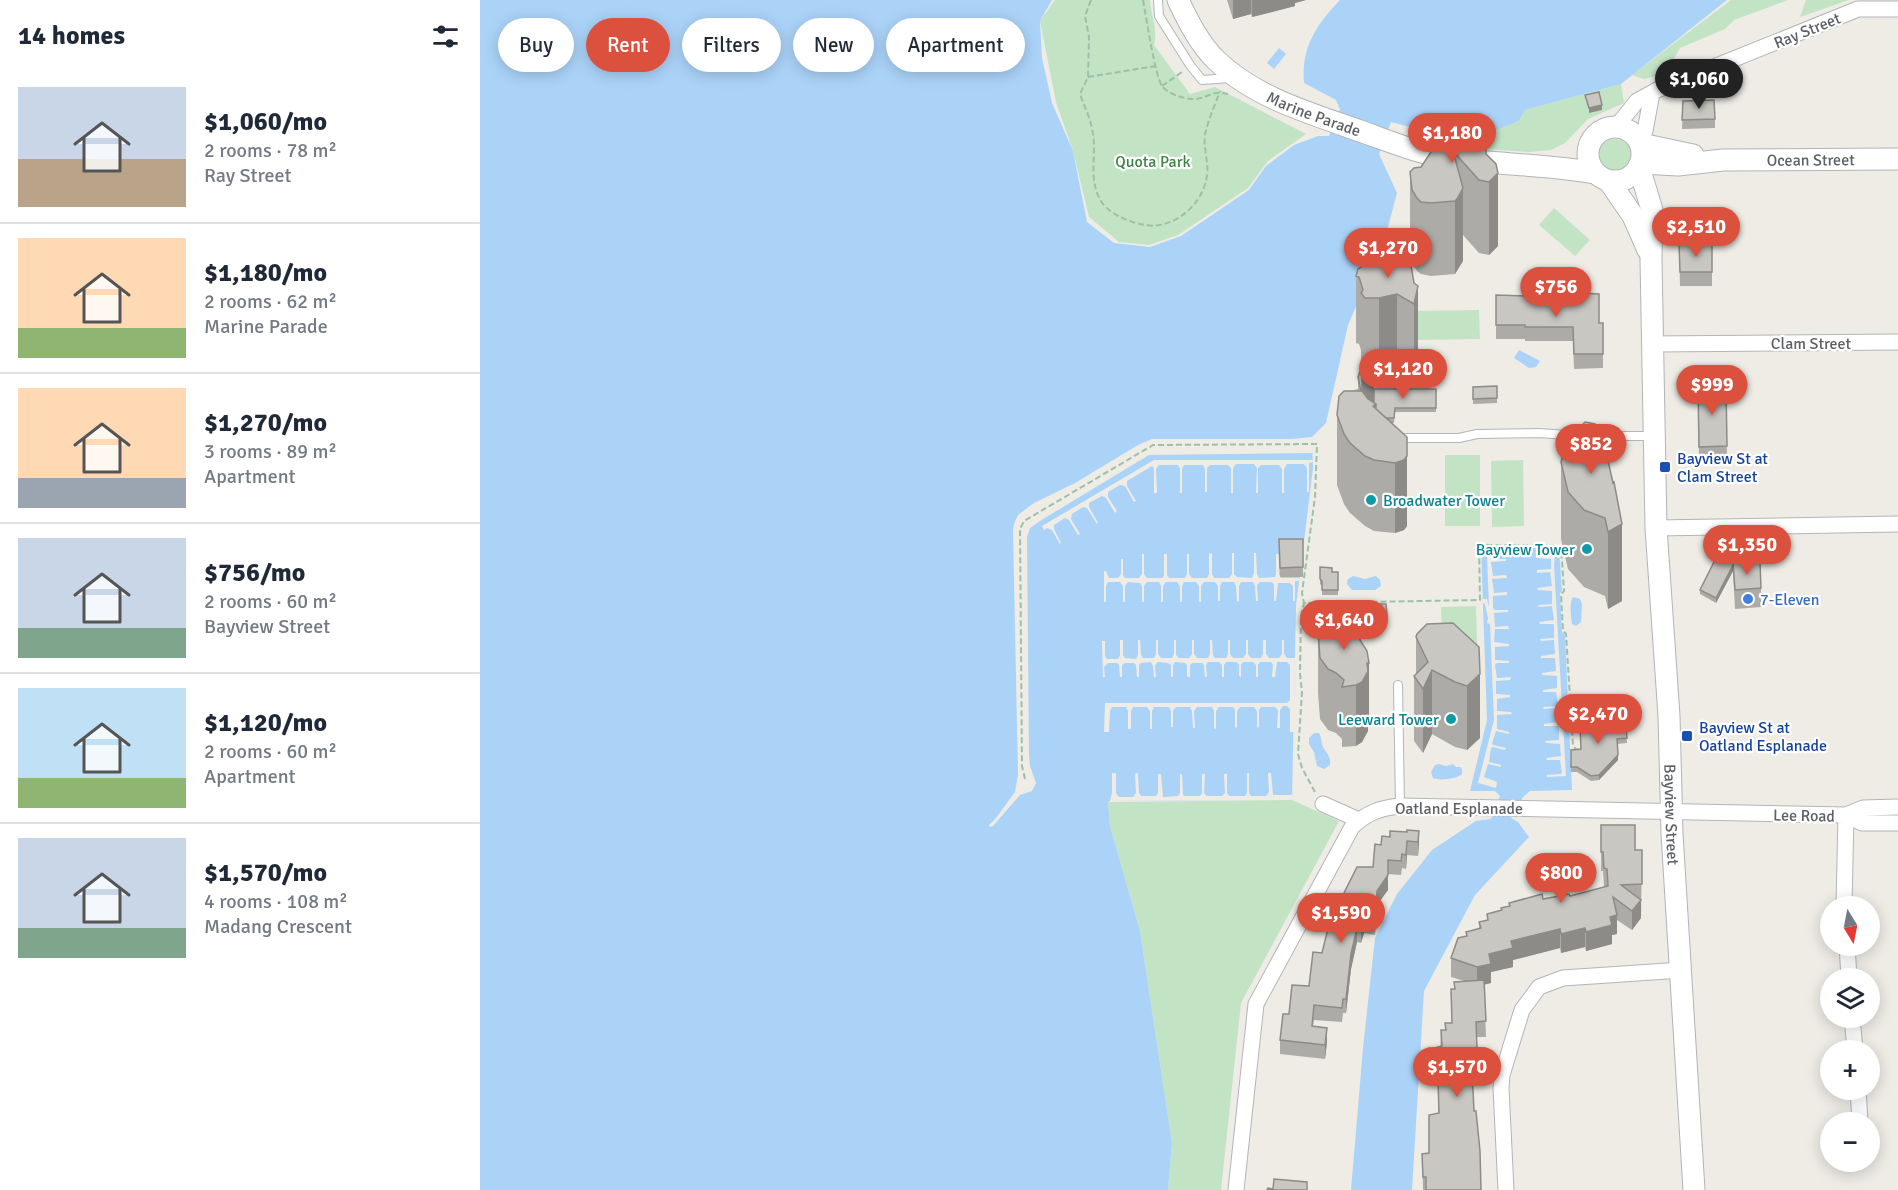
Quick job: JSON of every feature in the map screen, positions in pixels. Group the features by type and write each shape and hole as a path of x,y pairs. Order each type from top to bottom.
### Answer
{"main road":[{"name":"Marine Parade","path":"1178,0 1194,31 1216,60 1237,78 1277,100 1415,150 1447,158 1528,164 1602,177"},
{"path":"1616,127 1629,131 1640,154 1629,178 1615,182 1602,177 1590,165 1587,156 1588,147 1594,137 1604,129 1616,127"},
{"name":"Marine Parade","path":"1528,164 1571,153 1594,137"},
{"name":"Ocean Street","path":"1640,154 1723,160 1898,159"},
{"name":"Ocean Street","path":"1640,154 1678,165 1723,160"},
{"name":"Bayview Street","path":"1640,154 1652,210 1656,528 1695,1190"},
{"path":"1652,210 1656,186 1661,178 1678,165"},
{"name":"Bayview Street","path":"1602,177 1634,216 1651,259"}],"street":[{"name":"Ray Street","path":"1616,127 1637,101 1652,93 1858,9 1898,9"},
{"path":"1640,154 1652,93"},
{"name":"Clam Street","path":"1652,344 1898,342"},
{"path":"1656,528 1898,524"},
{"path":"1236,1190 1256,1004 1330,866 1352,827 1359,820 1323,804"},
{"name":"Oatland Esplanade","path":"1359,820 1382,808 1400,806 1672,813"},
{"path":"1846,815 1863,808 1898,807"},
{"name":"Lee Road","path":"1672,813 1846,815 1844,896"},
{"path":"1846,815 1862,823 1898,823"},
{"path":"1506,1190 1502,1075 1522,1010 1539,987 1563,978 1682,970"}],"lane":[{"path":"1158,0 1159,16 1202,80 1237,78"},
{"path":"1387,437 1403,441 1459,438 1477,434 1654,436"},
{"path":"1398,685 1400,806"}],"path":[{"path":"1091,0 1085,16 1089,37 1088,76 1080,94 1093,130 1092,174 1101,202 1115,214 1133,223 1151,226 1172,222 1187,212 1200,197 1207,176 1205,136 1220,91"},
{"path":"1162,86 1190,65"},
{"path":"1088,76 1156,66"},
{"path":"1025,779 1022,766 1020,541 1020,529 1024,521 1153,445 1317,444 1315,497 1302,592 1304,603 1301,616 1302,692 1298,754 1302,768 1323,804"},
{"path":"1304,603 1480,600 1479,545 1561,546 1564,591 1561,594 1563,631 1566,634 1573,747 1579,752"}],"green space":[{"name":"Quota Park","path":"1055,0 1150,0 1155,28 1154,45 1190,94 1215,87 1306,134 1268,161 1248,188 1178,235 1149,245 1119,242 1089,217 1073,151 1056,102 1040,21"},
{"path":"1731,0 1788,0 1734,20 1725,29 1680,48 1665,74 1644,79 1632,75"},
{"path":"1806,0 1849,0 1800,17"},
{"path":"1621,84 1624,103 1588,119 1565,143 1551,150 1530,152 1468,148 1466,142 1519,121 1525,110"},
{"path":"1615,139 1627,144 1632,156 1627,168 1615,173 1603,168 1598,156 1603,144"},
{"path":"1554,208 1590,240 1575,256 1539,225"},
{"path":"1479,310 1480,339 1415,340 1415,311"},
{"path":"1445,455 1480,455 1480,526 1445,526"},
{"path":"1523,460 1524,526 1492,527 1491,461"},
{"path":"1476,606 1478,674 1443,675 1441,607"},
{"path":"1352,609 1353,671 1320,676 1319,610"},
{"path":"1292,800 1339,821 1241,1003 1221,1190 1168,1190 1172,1143 1140,931 1110,826 1108,802"}],"water":[{"path":"480,0 1052,0 1040,21 1042,58 1052,103 1073,151 1087,222 1114,243 1150,247 1181,236 1249,190 1266,166 1294,145 1318,136 1329,136 1340,109 1336,100 1304,83 1304,70 1308,48 1317,28 1340,0 1727,0 1621,84 1525,110 1519,121 1466,142 1391,122 1379,154 1397,193 1384,242 1348,325 1326,423 1312,437 1313,468 1296,606 1292,800 1108,802 1110,826 1140,931 1172,1143 1168,1190 480,1190"},
{"path":"1279,48 1286,54 1274,69 1267,63"},
{"path":"1519,350 1540,361 1536,367 1529,368 1514,358"},
{"path":"1481,548 1559,548 1572,790 1530,791 1523,797 1511,818 1518,822 1529,837 1475,895 1424,991 1412,1190 1351,1190 1375,938 1397,894 1432,850 1476,821 1491,819 1500,796 1495,791 1470,791 1487,720"},
{"path":"1353,576 1365,579 1376,576 1381,586 1375,590 1352,590 1347,584 1348,579"},
{"path":"1573,597 1580,599 1582,605 1581,622 1576,626 1572,624 1571,618"},
{"path":"1314,733 1319,733 1330,759 1330,765 1324,769 1317,766 1314,752 1309,744 1309,738"},
{"path":"1453,764 1460,767 1462,774 1448,779 1433,778 1431,772 1435,765 1446,766"}],"pier":[{"path":"1312,437 1313,453 1149,455 1030,528 1027,537 1029,755 1036,783 1032,791 1020,795 990,827 989,825 1015,792 1018,775 1013,531 1018,515 1034,503 1075,483 1152,439"},
{"path":"1154,460 1313,460 1313,462 1309,463 1309,492 1307,492 1307,468 1304,464 1287,464 1284,469 1284,493 1282,493 1282,469 1279,465 1261,465 1258,468 1258,493 1256,493 1257,468 1254,464 1236,464 1233,468 1233,493 1231,493 1231,468 1228,465 1210,465 1207,468 1207,492 1205,492 1203,465 1184,465 1182,493 1180,493 1178,465 1159,465 1156,469 1157,493 1154,493 1152,466 1127,481 1127,486 1136,501 1134,502 1125,486 1120,485 1108,492 1108,497 1117,511 1115,513 1106,498 1102,496 1089,503 1097,524 1087,508 1083,507 1072,514 1071,519 1080,534 1078,535 1069,520 1065,518 1054,525 1060,544 1052,530 1047,528 1044,530 1042,526"},
{"path":"1551,548 1556,548 1554,565 1566,776 1547,777 1547,775 1562,772 1560,760 1547,760 1546,758 1561,756 1560,744 1545,741 1559,740 1559,727 1544,726 1544,724 1559,722 1557,708 1544,709 1543,707 1558,705 1556,692 1543,692 1543,690 1557,688 1557,676 1542,675 1542,673 1556,671 1555,658 1541,658 1541,656 1555,654 1554,640 1541,641 1540,639 1554,638 1554,625 1539,622 1554,620 1552,606 1539,607 1538,605 1552,604 1552,591 1537,588 1552,586 1550,572 1537,573 1537,570 1551,569 1551,559 1536,558 1536,556 1549,556"},
{"path":"1209,553 1212,554 1214,578 1229,578 1232,574 1232,553 1234,553 1234,574 1237,577 1252,578 1254,553 1256,553 1259,578 1275,577 1276,554 1279,554 1281,578 1299,578 1299,581 1295,581 1295,601 1293,601 1293,586 1290,583 1278,583 1276,601 1274,601 1272,582 1260,582 1257,585 1258,601 1256,601 1253,582 1241,582 1237,602 1234,582 1222,582 1220,601 1218,601 1218,586 1215,582 1204,582 1201,586 1201,602 1199,602 1199,586 1196,582 1184,582 1182,602 1180,602 1180,586 1177,582 1166,582 1163,586 1163,602 1161,602 1159,582 1147,582 1144,586 1144,602 1142,602 1140,583 1128,582 1125,586 1125,602 1123,602 1123,586 1120,582 1108,582 1106,602 1104,602 1104,571 1109,578 1118,578 1121,574 1121,559 1123,559 1125,578 1139,578 1142,574 1142,554 1144,554 1144,574 1147,578 1162,578 1164,576 1164,554 1167,554 1169,578 1185,578 1187,554 1189,554 1189,574 1192,578 1207,578"},
{"path":"1487,555 1491,555 1493,559 1506,559 1506,561 1491,562 1493,576 1506,575 1507,578 1492,579 1494,593 1507,592 1507,595 1493,596 1495,610 1508,610 1508,612 1494,613 1495,627 1508,626 1509,629 1495,629 1494,642 1509,644 1509,646 1495,647 1495,660 1509,661 1509,663 1495,665 1497,678 1511,677 1510,680 1496,681 1496,694 1510,695 1510,697 1497,699 1497,711 1512,714 1497,715 1497,729 1509,732 1509,734 1496,731 1492,743 1506,748 1505,750 1491,748 1489,762 1501,765 1501,767 1488,764 1484,777 1497,782 1496,788 1478,783 1494,720 1490,624 1487,623 1488,618 1483,603 1483,599 1487,599 1489,607"},
{"path":"1120,640 1123,640 1125,658 1136,659 1138,640 1140,640 1143,658 1154,658 1156,640 1158,640 1158,654 1161,658 1172,658 1174,640 1176,640 1176,655 1179,658 1189,658 1192,654 1192,640 1194,640 1194,654 1197,658 1208,658 1210,640 1212,640 1215,658 1226,658 1228,640 1230,640 1230,654 1233,658 1243,658 1246,654 1246,640 1248,640 1248,654 1251,658 1261,658 1263,640 1266,640 1266,654 1269,658 1279,658 1282,654 1282,640 1284,640 1284,654 1287,658 1295,658 1294,732 1290,732 1290,709 1283,706 1280,710 1280,728 1277,728 1278,710 1275,707 1261,707 1257,728 1257,711 1254,707 1240,707 1237,711 1237,728 1233,707 1219,707 1216,711 1216,729 1212,707 1197,707 1194,711 1195,728 1193,728 1190,707 1176,707 1173,711 1173,727 1171,727 1169,707 1154,707 1152,729 1150,729 1150,711 1147,707 1133,707 1131,729 1128,729 1126,707 1112,707 1109,732 1104,732 1105,703 1287,703 1290,700 1290,665 1287,662 1277,662 1275,677 1272,677 1271,662 1260,662 1258,677 1256,677 1256,665 1253,662 1241,664 1241,677 1237,662 1226,662 1224,677 1222,677 1222,665 1219,662 1208,662 1207,677 1205,677 1202,663 1192,663 1190,677 1187,677 1187,665 1175,662 1173,677 1171,677 1171,665 1158,662 1155,665 1156,677 1154,677 1151,662 1139,665 1139,677 1137,677 1134,663 1122,665 1122,677 1120,677 1119,665 1108,663 1104,667 1105,677 1103,677 1102,641 1105,641 1107,659 1118,659"},
{"path":"1112,773 1116,773 1116,793 1119,797 1133,797 1136,793 1135,774 1138,773 1141,796 1156,796 1158,774 1161,774 1163,797 1178,796 1180,774 1182,774 1184,796 1200,796 1202,774 1205,774 1204,793 1207,796 1222,796 1225,793 1224,774 1227,774 1229,796 1245,796 1247,773 1249,773 1251,796 1266,796 1269,792 1268,773 1271,773 1273,795 1292,795 1292,800 1110,801"}],"building":[{"path":"1599,92 1602,105 1589,108 1585,95"},
{"path":"1714,100 1715,119 1682,120 1683,101"},
{"path":"1463,121 1468,121 1475,126 1486,142 1486,154 1496,164 1498,173 1489,182 1479,180 1453,151 1463,188 1457,199 1431,203 1421,202 1412,190 1410,172 1414,168 1421,167 1435,146 1432,138 1435,132 1451,125 1458,125"},
{"path":"1679,244 1712,244 1712,272 1680,272"},
{"path":"1391,256 1405,256 1410,260 1414,283 1418,286 1414,304 1397,294 1365,298 1361,293 1363,290 1359,277 1356,276 1358,269 1369,262"},
{"path":"1579,293 1599,294 1599,323 1603,323 1603,354 1574,354 1573,327 1496,325 1496,295 1555,297 1555,303 1579,303"},
{"path":"1374,358 1374,363 1367,367 1362,378 1362,391 1376,404 1373,406 1407,437 1407,456 1404,460 1395,463 1374,460 1365,456 1350,443 1337,415 1339,396 1344,391 1361,391 1358,377 1360,371"},
{"path":"1497,386 1497,398 1473,399 1473,387"},
{"path":"1726,386 1727,446 1699,447 1698,387"},
{"path":"1374,389 1436,389 1436,408 1395,408 1394,418 1386,418 1376,409"},
{"path":"1585,422 1595,424 1602,436 1605,436 1608,452 1606,452 1622,524 1608,532 1605,518 1584,510 1568,492 1561,462 1571,437"},
{"path":"1279,539 1303,539 1303,567 1280,568"},
{"path":"1718,554 1735,562 1716,598 1700,590"},
{"path":"1760,562 1761,588 1735,590 1733,563"},
{"path":"1320,567 1332,568 1332,572 1338,572 1338,590 1322,590"},
{"path":"1375,604 1386,604 1387,615 1375,616"},
{"path":"1360,616 1360,640 1367,651 1368,671 1362,682 1342,687 1344,680 1328,669 1320,658 1318,632 1328,624 1343,624 1343,617"},
{"path":"1453,623 1479,647 1480,674 1467,686 1432,670 1423,689 1414,676 1428,662 1416,637 1417,634 1427,624"},
{"path":"1607,717 1616,725 1622,724 1626,729 1627,738 1617,739 1618,755 1599,775 1591,776 1577,767 1571,767 1571,750 1581,749 1580,727 1588,718"},
{"path":"1601,825 1635,825 1635,850 1642,850 1642,884 1621,885 1641,900 1632,911 1613,897 1617,915 1610,917 1612,925 1586,932 1585,928 1561,934 1560,929 1511,941 1513,948 1489,954 1491,964 1477,967 1451,958 1458,938 1467,936 1466,932 1481,928 1479,922 1488,920 1487,914 1510,906 1509,903 1542,894 1543,899 1569,894 1570,896 1608,886 1607,869 1604,868 1603,852 1601,852"},
{"path":"1407,830 1419,831 1418,842 1407,841 1406,855 1402,854 1401,861 1388,860 1388,875 1377,891 1375,921 1364,918 1361,929 1357,928 1351,954 1346,999 1343,999 1342,1008 1314,1005 1312,1026 1327,1028 1325,1045 1280,1040 1283,1014 1289,1014 1292,985 1309,986 1313,952 1322,953 1333,908 1346,911 1344,893 1357,867 1373,867 1375,844 1381,845 1382,836 1390,837 1390,831 1407,832"},
{"path":"1484,980 1486,1021 1476,1022 1477,1048 1471,1048 1481,1190 1426,1190 1422,1154 1429,1153 1429,1115 1439,1113 1437,1047 1442,1046 1441,1030 1446,1030 1445,1023 1452,1023 1451,989 1455,989 1454,982"},
{"path":"1274,1179 1307,1182 1307,1190 1267,1190 1268,1188 1273,1189"}],"place":[{"name":"Bayview St at Clam Street","path":"1665,467"},
{"name":"Broadwater Tower","path":"1371,500"},
{"name":"Bayview Tower","path":"1587,549"},
{"name":"7-Eleven","path":"1748,599"},
{"name":"Leeward Tower","path":"1451,719"},
{"name":"Bayview St at Oatland Esplanade","path":"1687,736"}]}
